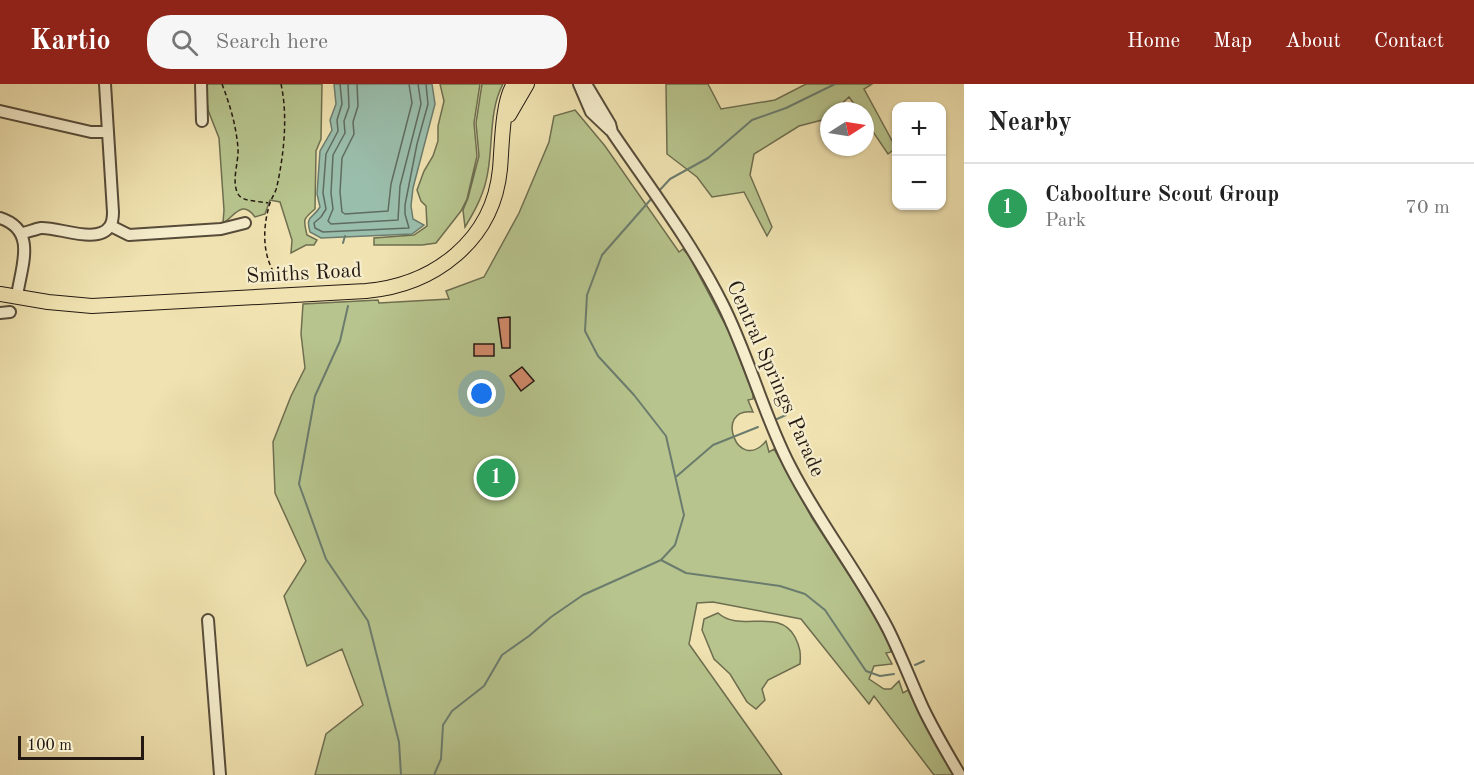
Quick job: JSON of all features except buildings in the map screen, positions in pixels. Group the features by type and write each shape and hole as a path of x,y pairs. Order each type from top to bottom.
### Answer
{"main road":[{"name":"Smiths Road","path":"0,294 92,306 366,291 393,288 414,281 452,259 474,236 486,217 499,178 507,98 514,84"},
{"name":"Smiths Road","path":"505,122 527,84"}],"street":[{"path":"22,234 40,228 81,234 101,234 111,226 113,212 105,84"},
{"path":"201,84 202,121"},
{"name":"Central Springs Parade","path":"579,84 591,112 612,132 694,254 723,304 789,465 881,616 927,716 960,775"},
{"name":"Central Springs Parade","path":"586,84 610,124 612,132"},
{"path":"0,111 91,132 107,132"},
{"path":"0,218 13,223 22,234 24,247 17,296"},
{"path":"111,226 129,235 221,229 245,223"},
{"path":"208,620 220,775"}],"path":[{"path":"222,84 235,127 238,151 237,193 243,199 270,204"},
{"path":"276,285 273,271 267,260 265,232 270,204 276,188 284,136 281,84"},
{"path":"273,271 286,269"}],"green space":[{"path":"205,84 322,84 321,139 316,151 315,209 306,217 305,222 307,235 317,240 314,245 306,245 291,253 292,240 280,202 270,200 265,214 255,217 246,209 242,209 223,223 219,138 208,110"},
{"path":"440,84 480,84 474,123 477,156 467,199 461,211 436,243 374,245 374,238 414,235 427,226 426,206 421,201 417,190 438,141 438,126 444,101"},
{"path":"482,84 503,84 493,116 487,179 465,227 463,210 479,156 476,123"},
{"path":"666,84 708,84 721,109 775,100 806,84 872,84 864,89 871,102 853,102 849,97 844,102 820,102 820,121 799,126 754,154 750,175 772,227 767,236 744,192 712,197 697,177 667,154"},
{"path":"874,107 892,141 892,151 888,154 874,133"},
{"path":"575,110 605,146 679,252 683,249 689,256 729,332 753,394 753,399 748,400 753,412 741,413 734,419 732,428 734,437 739,445 747,450 756,449 766,441 769,452 774,449 812,518 871,609 890,647 891,652 886,653 892,664 874,666 869,679 884,689 891,689 899,681 903,693 908,690 954,775 934,775 874,696 869,704 801,619 713,602 697,603 689,644 782,775 315,775 326,734 363,705 342,649 307,666 284,596 306,561 275,493 273,442 305,368 301,334 303,304 449,299 446,291 484,277 519,213 549,142 554,116"},
{"path":"718,613 727,619 737,621 779,623 788,628 798,644 800,664 768,680 762,689 765,700 756,709 747,702 730,674 714,659 702,630 704,619"}],"water":[{"path":"334,84 432,84 435,104 413,188 411,206 413,219 424,225 412,234 321,238 310,232 309,220 320,207 317,194 320,151 332,130 330,120 336,104"}],"waterway":[{"path":"658,192 670,179 708,158 752,120 786,108 835,84"},
{"path":"434,775 441,759 443,725 452,711 484,686 502,655 583,595 661,560 675,545 684,515 666,436 634,395 598,356 585,331 587,295 602,255 652,198"},
{"path":"343,243 345,236"},
{"path":"348,306 340,341 315,396 299,484 326,559 368,621 399,742 401,775"},
{"path":"777,419 786,415"},
{"path":"677,476 713,445 758,427"},
{"path":"661,560 686,573 780,586 805,594 825,610 866,671 880,676 894,674"},
{"path":"915,665 924,661"}],"place":[{"name":"Caboolture Scout Group","path":"496,478"}]}
